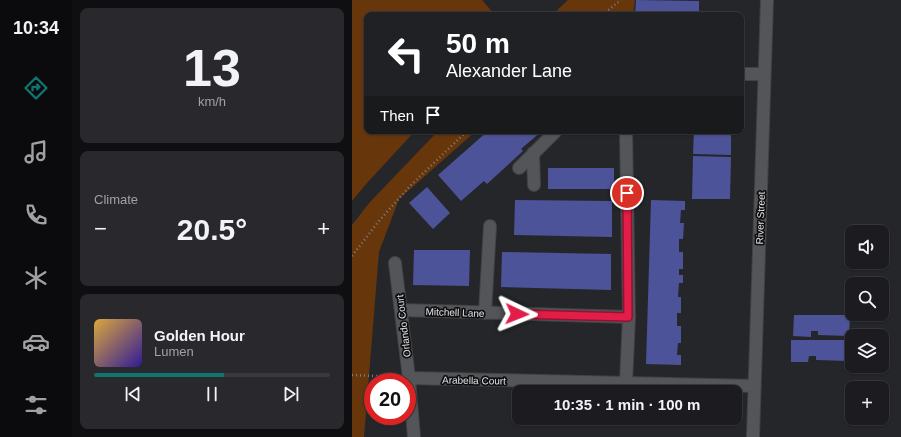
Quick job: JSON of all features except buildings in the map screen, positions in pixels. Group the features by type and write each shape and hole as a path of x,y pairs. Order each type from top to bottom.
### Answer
{"street":[{"name":"River Street","path":"753,437 766,0"},
{"path":"744,74 764,74"},
{"path":"519,168 553,134"},
{"path":"626,134 628,317 626,383"},
{"path":"533,153 534,185"},
{"path":"485,312 490,226"},
{"name":"Orlando Court","path":"395,264 408,373"},
{"name":"Mitchell Lane","path":"401,310 628,317"},
{"name":"Arabella Court","path":"416,378 755,386"},
{"name":"Orlando Court","path":"413,425 414,437"}],"path":[{"path":"606,12 621,0"},
{"path":"352,256 379,221 410,186 464,134"},
{"path":"352,375 364,376"}],"shaded area":[{"path":"352,0 482,0 492,12 364,12 364,134 412,134 352,201"},
{"path":"568,0 635,0 633,12 555,12"},
{"path":"435,134 473,134 399,199 379,252 369,373 364,373 364,437 352,437 352,225 370,202"}],"route":[{"path":"517,314 628,317 627,193"}]}
